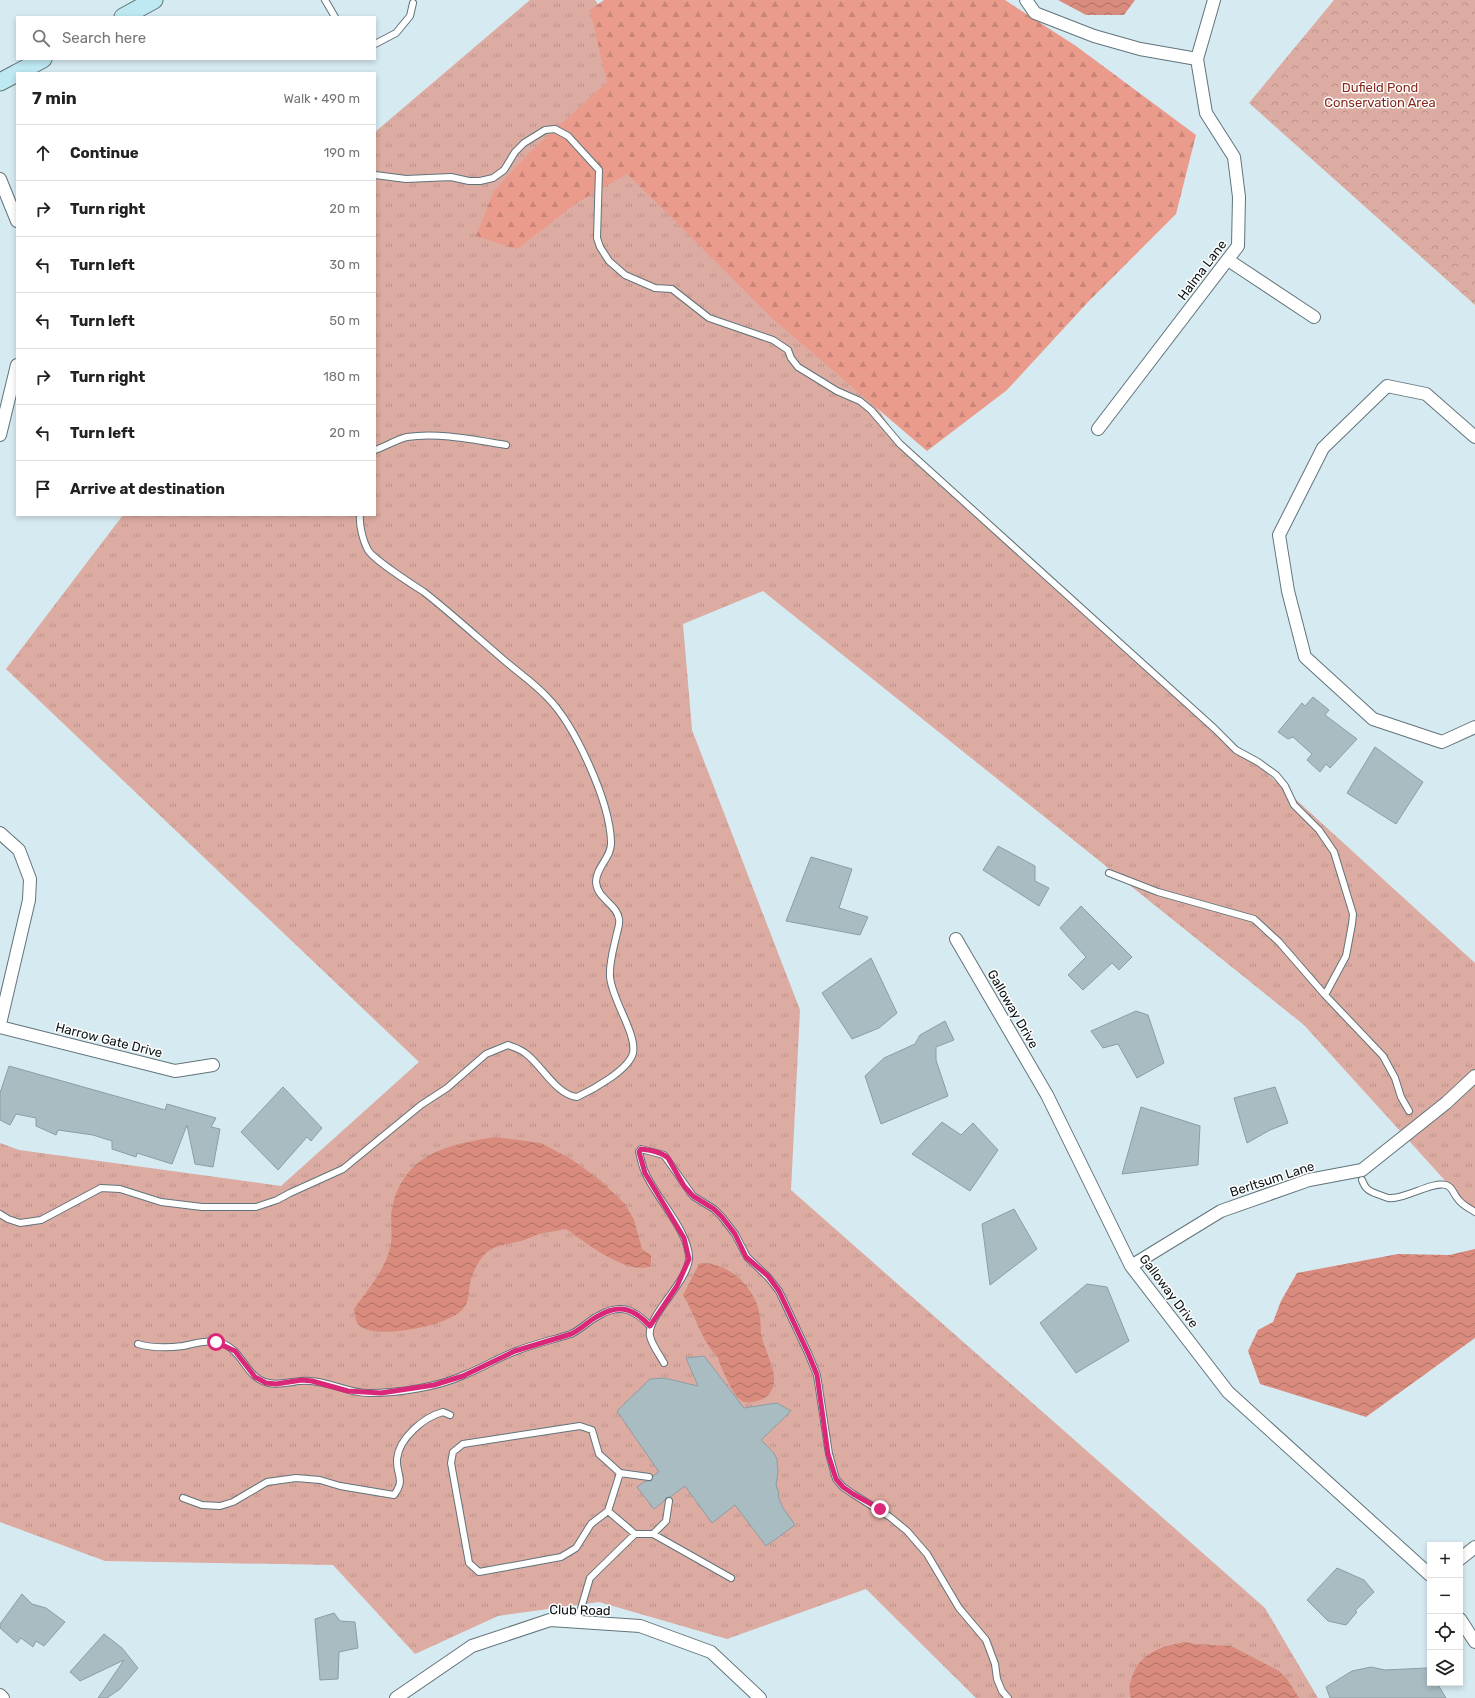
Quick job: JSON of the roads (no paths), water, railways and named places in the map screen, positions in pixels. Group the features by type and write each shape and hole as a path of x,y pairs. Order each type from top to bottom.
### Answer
{"street":[{"path":"124,16 154,0"},
{"path":"1026,0 1035,13 1094,36 1140,49 1197,59 1214,0"},
{"name":"Halma Lane","path":"1098,429 1238,246 1239,197 1234,157 1206,113 1197,59"},
{"path":"19,72 42,60"},
{"path":"0,82 16,74"},
{"path":"0,179 16,219"},
{"path":"1228,260 1314,317"},
{"path":"0,435 16,369"},
{"path":"1475,437 1426,394 1387,386 1323,448 1279,535 1288,591 1306,657 1373,719 1442,742 1475,727"},
{"path":"0,834 19,850 30,879 29,900 0,1024"},
{"name":"Galloway Drive","path":"956,939 1047,1095 1131,1266 1228,1392 1427,1572"},
{"name":"Harrow Gate Drive","path":"0,1027 175,1071 213,1065"},
{"name":"Berltsum Lane","path":"1131,1266 1221,1211 1308,1180 1362,1170 1398,1142 1475,1076"},
{"path":"1463,1557 1475,1547"},
{"name":"Club Road","path":"396,1698 472,1646 550,1620 640,1626 711,1652 760,1698"},
{"path":"1463,1624 1475,1642"},
{"path":"0,1695 3,1698"}],"lane":[{"path":"325,0 334,16"},
{"path":"376,43 396,33 410,16 413,3"},
{"path":"376,175 406,179 451,177 469,181 480,181 493,178 504,170 515,152 545,130 555,129 568,136 600,170 597,238 600,247 609,261 616,268 625,275 655,288 672,289 709,318 772,340 788,350 791,358 798,367 838,391 860,401 871,410 900,444 1215,729 1236,750 1258,762 1276,775 1285,786 1294,805 1329,842 1343,877 1353,914 1351,934 1346,956 1325,995"},
{"path":"376,450 405,437 424,436 455,437 506,445"},
{"path":"0,1214 8,1219 20,1223 41,1220 101,1188 120,1189 161,1202 202,1207 256,1207 277,1200 343,1169 421,1105 447,1088 486,1054 501,1047 508,1045 525,1053 560,1088 570,1096 577,1097 590,1091 619,1072 626,1065 633,1054 634,1040 613,991 610,976 612,955 620,920 615,910 600,895 596,884 599,870 611,850 609,824 601,794 584,755 562,716 548,698 536,686 446,610 369,552 359,521 360,516"},
{"path":"1109,873 1158,892 1254,919 1279,942 1325,995 1384,1056 1395,1078 1401,1097 1409,1111"},
{"path":"664,1363 650,1337 650,1326 677,1286 689,1259 684,1238 645,1173 639,1152 641,1149 664,1155 693,1196 714,1209 722,1217 735,1234 746,1257 768,1276 779,1291 817,1375 828,1454 836,1479 843,1487 853,1494 890,1516 907,1531 927,1554 959,1608 986,1640 993,1658 997,1679 1002,1691 1008,1698"},
{"path":"1362,1180 1364,1187 1369,1192 1389,1198 1428,1187 1445,1184 1451,1188 1457,1199 1466,1207 1475,1212"},
{"path":"138,1344 145,1346 166,1347 202,1342 216,1342 235,1351 255,1377 266,1383 276,1384 302,1380 312,1381 348,1391 381,1393 434,1385 463,1376 515,1351 578,1331 599,1315 615,1309 623,1309 636,1313 650,1326"},
{"path":"183,1498 202,1505 220,1506 233,1502 267,1482 296,1478 320,1480 340,1486 394,1495 400,1487 397,1458 401,1446 412,1432 428,1417 443,1412 450,1415"},
{"path":"620,1473 608,1511 591,1524 576,1548 561,1557 479,1572 469,1563 452,1463 453,1452 463,1444 580,1426 592,1430 599,1454 620,1473 649,1477"},
{"path":"653,1534 666,1521 669,1501"},
{"path":"608,1511 635,1534 653,1534 731,1578"},
{"path":"578,1622 590,1578 635,1534"}],"water":[{"path":"1058,0 1135,0 1124,15 1086,15"},
{"path":"495,1137 541,1143 571,1159 600,1180 625,1204 634,1220 642,1249 651,1255 651,1266 641,1268 619,1262 595,1249 566,1229 542,1233 522,1241 495,1247 488,1251 482,1257 472,1276 466,1305 453,1317 427,1326 395,1331 381,1332 369,1330 360,1326 356,1320 354,1309 386,1261 391,1243 391,1214 393,1204 408,1173 419,1162 446,1148"},
{"path":"1475,1249 1475,1338 1366,1417 1260,1384 1248,1351 1258,1330 1273,1322 1281,1301 1297,1273 1398,1254 1449,1255"},
{"path":"699,1264 712,1264 732,1273 748,1288 754,1297 760,1317 762,1338 772,1366 774,1377 771,1391 768,1396 763,1399 753,1402 746,1402 738,1398 726,1377 718,1357 707,1344 683,1295"},
{"path":"1185,1642 1194,1644 1231,1646 1279,1671 1287,1679 1299,1698 1131,1698 1129,1690 1132,1677 1136,1668 1146,1656 1161,1648"}],"park label":[{"name":"Dufield Pond Conservation Area","path":"1380,94"}]}
